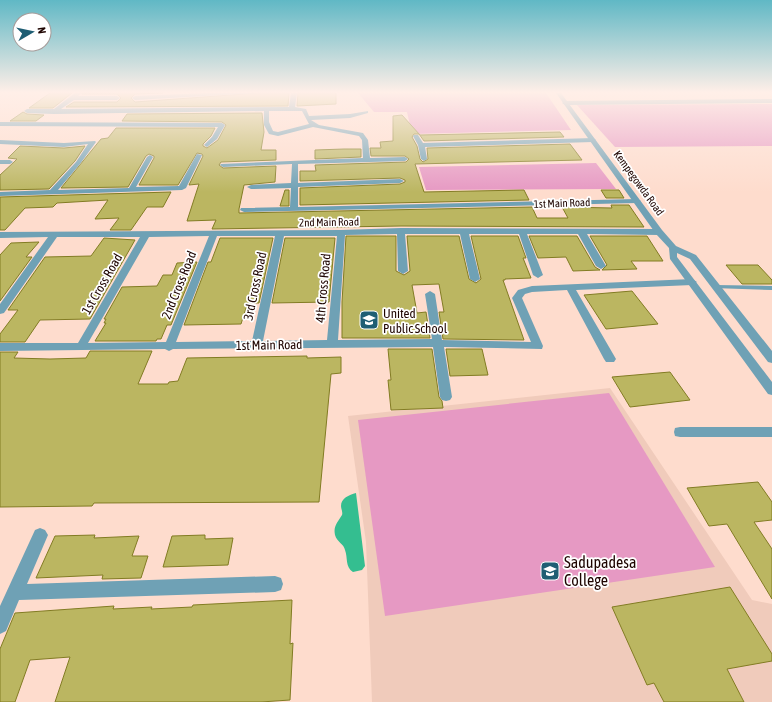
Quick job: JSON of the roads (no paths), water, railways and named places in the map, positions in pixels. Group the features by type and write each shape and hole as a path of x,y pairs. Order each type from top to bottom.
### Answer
{"street":[{"path":"29,130 34,126"},
{"path":"207,146 215,138 222,126"},
{"path":"267,126 267,129 271,133 278,134 307,126"},
{"path":"315,126 361,134 365,140 367,160"},
{"name":"Kempegowda Road","path":"582,126 659,232 673,248 693,257 714,287 772,359"},
{"path":"416,136 421,145 424,160"},
{"path":"10,142 16,138"},
{"path":"421,145 593,141"},
{"path":"0,142 64,145 93,142 78,163 51,193"},
{"path":"0,194 182,188 199,155"},
{"path":"131,190 150,157"},
{"path":"224,165 405,159"},
{"path":"0,162 10,162"},
{"path":"294,162 294,208"},
{"path":"251,188 400,181"},
{"name":"1st Main Road","path":"244,210 637,201"},
{"path":"401,231 403,271"},
{"name":"2nd Main Road","path":"0,235 341,234 401,231 659,232"},
{"path":"464,232 475,278"},
{"path":"522,232 538,275"},
{"path":"581,232 601,266"},
{"name":"3rd Cross Road","path":"257,344 280,233"},
{"name":"1st Cross Road","path":"81,346 146,234"},
{"name":"2nd Cross Road","path":"169,347 214,234"},
{"name":"4th Cross Road","path":"332,344 341,234"},
{"path":"0,311 54,235"},
{"name":"Kempegowda Road","path":"673,248 673,257 772,391"},
{"path":"610,359 570,288 692,282"},
{"name":"1st Main Road","path":"0,347 169,347 257,344 438,343 538,346 518,298 521,292 532,289 570,288"},
{"path":"430,294 446,397"},
{"path":"680,432 772,432"},
{"path":"0,625 40,535"},
{"path":"15,592 275,584"}],"lane":[{"path":"714,287 772,288"}],"place":[{"name":"United Public School","path":"369,320"},
{"name":"Sadupadesa College","path":"550,571"}]}
